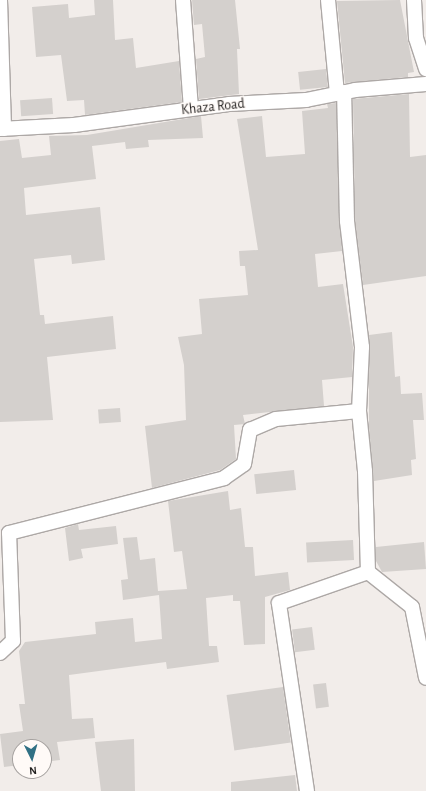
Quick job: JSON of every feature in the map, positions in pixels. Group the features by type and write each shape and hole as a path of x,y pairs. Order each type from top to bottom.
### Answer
{"street":[{"path":"0,0 2,129"},
{"path":"183,0 191,109"},
{"path":"328,0 340,93 347,221 362,347 359,411 366,471 368,572"},
{"path":"414,0 416,38 426,69"},
{"name":"Khaza Road","path":"2,129 74,125 191,109 426,84"},
{"path":"0,653 13,641 9,533 224,478 244,464 250,430 276,419 359,411"},
{"path":"368,572 412,607 426,678"},
{"path":"307,791 279,603 368,572"}],"building":[{"path":"94,0 113,0 115,40 133,38 136,68 179,61 182,102 85,115 84,100 67,101 61,55 36,57 32,7 68,4 69,18 95,15"},
{"path":"192,0 235,0 240,49 237,49 239,94 199,99 196,59 205,57 202,24 194,25"},
{"path":"400,0 414,72 408,73 408,77 345,83 337,1"},
{"path":"326,69 328,87 300,90 298,72"},
{"path":"409,94 410,157 426,155 426,276 363,285 355,220 353,99"},
{"path":"52,98 53,114 21,116 20,100"},
{"path":"336,103 342,251 315,254 318,287 343,284 353,347 352,377 322,380 324,406 243,415 245,424 234,425 236,459 220,470 152,488 145,426 186,420 184,365 178,337 202,334 199,299 248,295 245,266 240,266 239,251 258,250 237,119 262,116 266,157 305,154 302,111 328,108 327,104"},
{"path":"201,116 203,138 148,140 149,147 126,149 125,142 92,146 96,179 24,188 26,215 100,207 105,260 72,264 71,255 34,259 40,315 44,315 45,324 113,316 116,349 47,357 53,420 0,422 0,141 19,139 22,158 51,155 49,136 87,135"},
{"path":"392,332 395,377 400,376 401,394 422,393 424,420 413,420 416,459 411,460 412,475 374,481 369,428 369,335"},
{"path":"120,408 121,422 99,424 98,410"},
{"path":"294,470 296,490 256,494 254,474"},
{"path":"228,491 230,510 241,508 245,547 253,547 255,576 288,572 290,590 265,597 265,644 244,645 240,601 233,601 233,595 206,598 209,646 217,646 219,662 167,669 166,662 69,675 72,719 93,718 95,738 57,742 60,760 52,761 52,739 12,739 12,766 4,767 0,734 23,731 19,704 25,704 19,651 25,642 96,634 95,622 133,618 135,642 162,639 159,595 123,600 121,580 128,579 123,538 137,537 140,560 155,558 158,591 187,589 182,551 174,552 168,501"},
{"path":"78,524 79,530 116,526 118,544 81,549 83,558 69,561 65,528"},
{"path":"353,540 354,560 307,562 306,542"},
{"path":"424,542 426,569 382,572 376,561 376,547"},
{"path":"312,627 315,650 295,652 292,629"},
{"path":"326,683 329,707 316,708 313,685"},
{"path":"283,687 291,742 234,750 227,695"},
{"path":"134,739 135,791 101,791 95,742"},
{"path":"295,775 297,791 231,791 231,782"}]}
